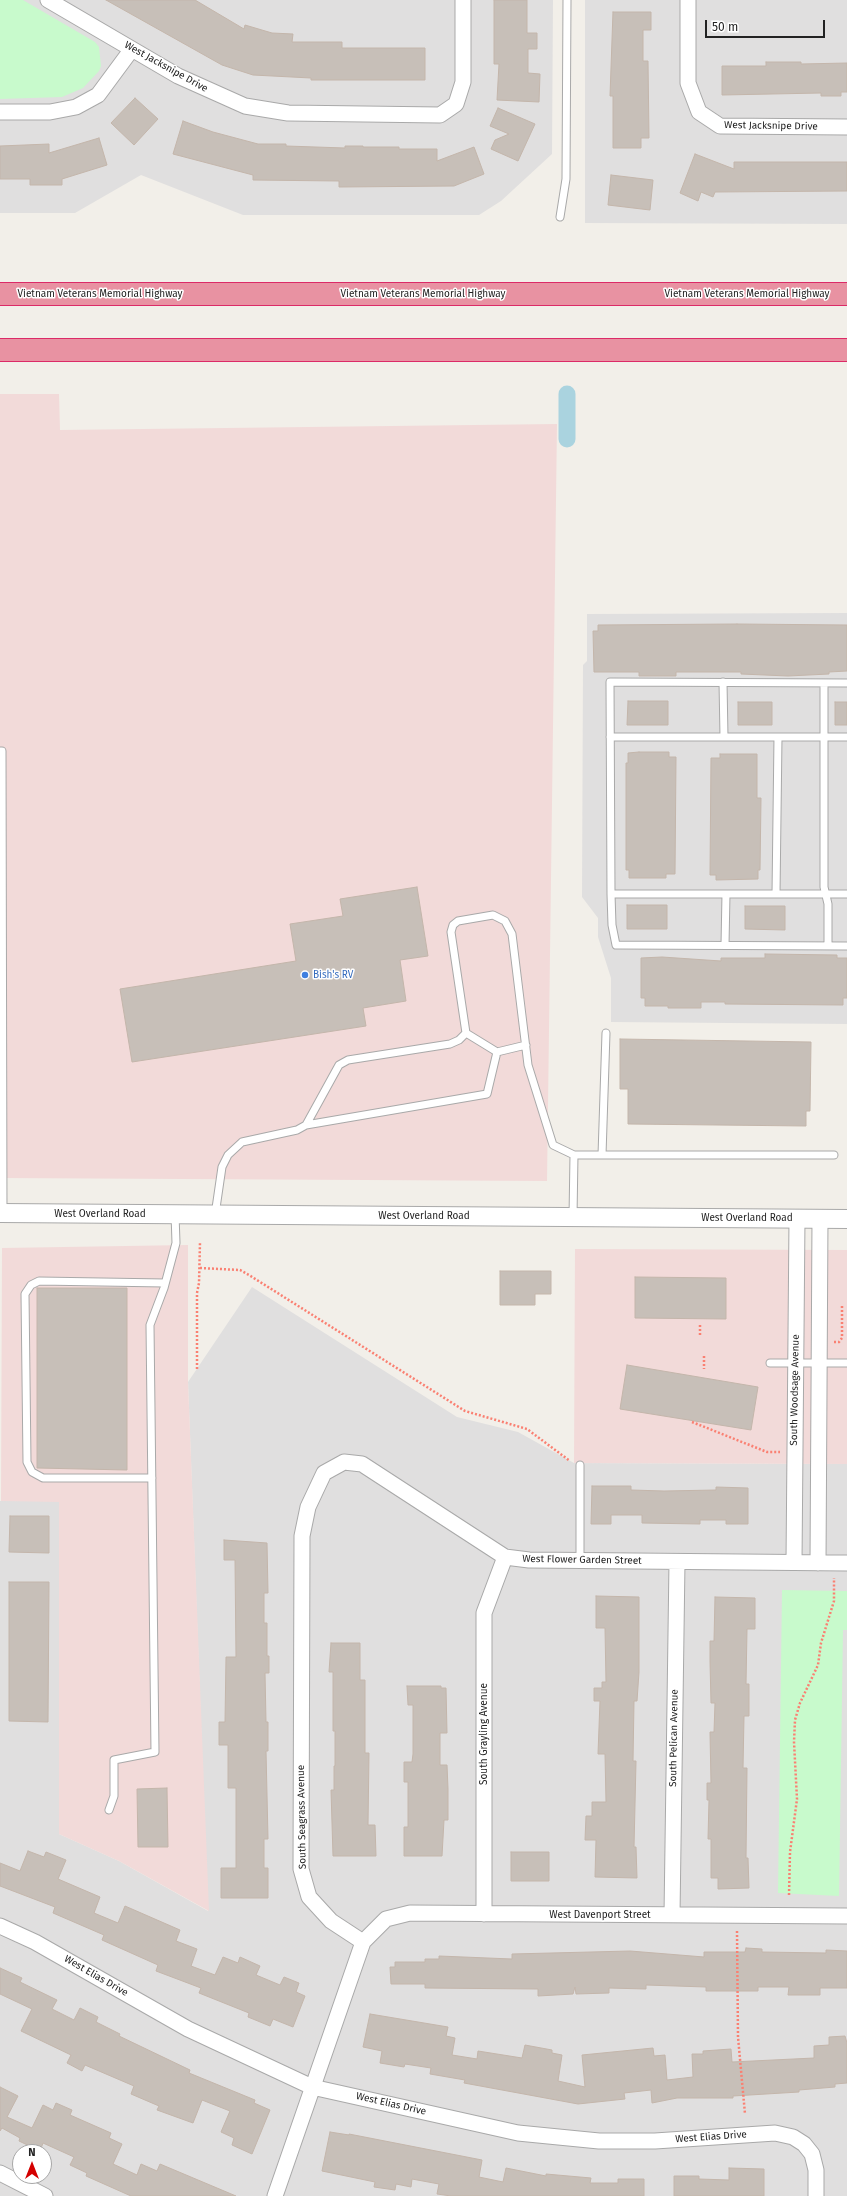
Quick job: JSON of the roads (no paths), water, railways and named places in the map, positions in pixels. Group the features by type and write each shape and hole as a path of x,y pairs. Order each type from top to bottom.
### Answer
{"highway":[{"name":"Vietnam Veterans Memorial Highway","path":"0,294 847,294"},
{"path":"0,350 847,350"}],"street":[{"name":"West Jacksnipe Drive","path":"48,0 199,87 245,106 288,113 440,115 456,104 463,82 463,0"},
{"name":"West Jacksnipe Drive","path":"688,0 688,83 699,112 720,126 847,127"},
{"path":"0,112 50,112 76,107 98,95 132,49"},
{"name":"West Overland Road","path":"1,1214 847,1219"},
{"name":"South Woodsage Avenue","path":"794,1562 797,1218"},
{"path":"818,1562 820,1219"},
{"name":"West Flower Garden Street","path":"324,1473 344,1462 362,1464 505,1557 529,1560 580,1561 847,1563"},
{"name":"South Seagrass Avenue","path":"324,1473 308,1507 302,1536 301,1869 309,1897 331,1921 363,1942"},
{"name":"South Grayling Avenue","path":"484,1914 484,1613 505,1557"},
{"name":"South Pelican Avenue","path":"672,1915 677,1562"},
{"name":"West Davenport Street","path":"363,1942 386,1919 410,1913 847,1916"},
{"name":"West Elias Drive","path":"0,1926 35,1942 188,2029 312,2087 518,2133 600,2141 655,2141 775,2133 793,2137 804,2144 812,2154 816,2170 816,2196"},
{"path":"275,2196 363,1942"},
{"path":"0,2173 19,2190 43,2196"}],"lane":[{"path":"560,217 566,179 567,0"},
{"path":"847,683 610,682 611,894 612,925 616,945 847,946"},
{"path":"723,682 724,737"},
{"path":"824,683 824,887 828,904 828,946"},
{"path":"610,737 847,737"},
{"path":"776,894 778,737"},
{"path":"0,750 2,750 0,966 1,1214"},
{"path":"611,894 847,894"},
{"path":"725,945 726,894"},
{"path":"466,1033 451,932 453,925 458,921 493,915 505,921 512,934 528,1065 553,1145 574,1155 834,1155"},
{"path":"466,1033 497,1052 526,1045"},
{"path":"306,1125 339,1065 348,1060 450,1044 459,1040 466,1033"},
{"path":"602,1155 606,1033"},
{"path":"215,1215 222,1167 228,1154 242,1142 297,1130 306,1125 487,1094 497,1052"},
{"path":"573,1217 574,1155"},
{"path":"109,1810 114,1796 114,1760 155,1752 150,1325 165,1283 176,1243 175,1214"},
{"path":"152,1478 43,1478 32,1472 27,1462 25,1294 31,1285 39,1281 165,1283"},
{"path":"770,1363 847,1363"},
{"path":"580,1465 580,1561"}],"waterway":[{"path":"567,394 567,439"}],"place":[{"name":"Bish's RV","path":"305,975"}]}
